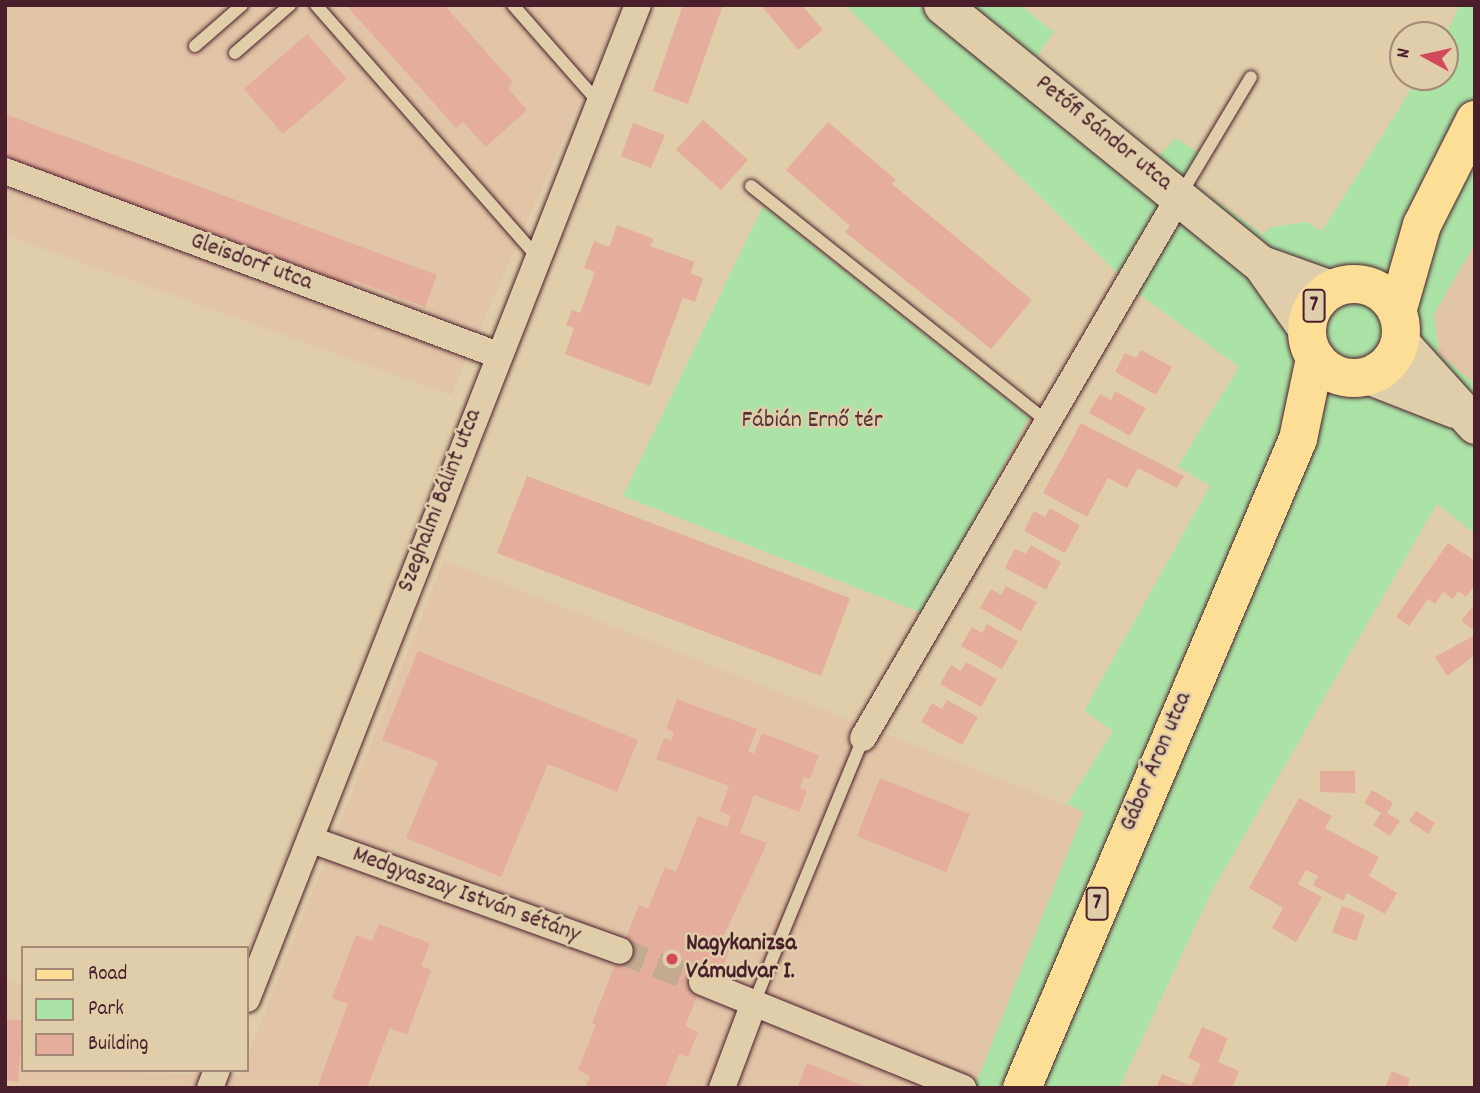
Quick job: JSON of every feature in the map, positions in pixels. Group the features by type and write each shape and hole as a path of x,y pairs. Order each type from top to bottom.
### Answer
{"main road":[{"name":"Petőfi Sándor utca","path":"942,5 1180,195 1261,264 1310,343"},
{"name":"Gábor Áron utca","path":"1298,439 1362,377 1384,368 1398,327 1422,225 1475,120"},
{"name":"Gábor Áron utca","path":"1022,1088 1298,439 1318,299 1347,287 1422,225"},
{"name":"Petőfi Sándor utca","path":"1261,264 1347,287"},
{"name":"7","path":"1347,287 1376,289 1398,327"},
{"path":"1398,327 1466,418"},
{"name":"7","path":"1310,343 1325,369 1362,377"},
{"path":"1362,377 1466,418"}],"street":[{"name":"Szeghalmi Bálint utca","path":"248,997 312,840 498,355 638,5"},
{"name":"Gleisdorf utca","path":"5,171 498,355"},
{"path":"863,737 1180,195"},
{"name":"Medgyaszay István sétány","path":"312,840 620,951"},
{"path":"702,982 963,1088"},
{"path":"722,1088 754,1003"}],"lane":[{"path":"195,46 242,5"},
{"path":"234,53 290,5"},
{"path":"316,5 537,257"},
{"path":"513,5 599,103"},
{"path":"1180,195 1251,77"},
{"path":"751,186 1048,422"},
{"path":"754,1003 863,737"}],"shaded area":[{"path":"5,5 622,5 451,395 5,235"},
{"path":"1475,244 1475,384 1439,354 1434,314"},
{"path":"444,560 1084,812 974,1088 5,1088 5,979 21,985 21,1072 240,1075 248,1072 248,1055"}],"green space":[{"path":"845,5 1020,5 1054,32 1037,56 1159,156 1175,138 1204,156 1195,185 1262,234 1271,227 1306,222 1322,231 1410,91 1459,91 1459,21 1452,21 1460,5 1475,5 1475,244 1434,314 1439,354 1475,384 1475,534 1437,504 1212,891 1119,1088 974,1088 1084,812 1067,804 1113,731 1084,711 1210,486 1178,466 1239,367 1139,294"},
{"name":"Fábián Ernő tér","path":"763,206 1029,417 924,614 623,496"}],"building":[{"path":"346,5 444,5 513,82 508,88 527,110 486,147 463,122 456,128"},
{"path":"683,5 723,5 688,104 653,91"},
{"path":"761,5 802,5 823,30 798,50"},
{"path":"307,34 347,79 283,134 244,89"},
{"path":"5,114 437,275 425,307 354,280 348,293 5,165"},
{"path":"703,120 748,160 721,190 676,150"},
{"path":"828,122 896,180 892,184 1032,300 991,349 845,232 850,226 786,170"},
{"path":"633,123 665,135 651,168 621,156"},
{"path":"617,225 654,239 650,246 695,262 690,273 703,278 695,302 683,298 650,386 565,354 574,328 566,325 572,310 580,313 595,272 584,268 594,241 609,247"},
{"path":"1141,350 1172,367 1156,395 1115,372 1125,353 1136,358"},
{"path":"1115,391 1146,408 1130,436 1089,413 1100,394 1111,400"},
{"path":"1081,423 1184,476 1177,488 1138,468 1127,488 1108,478 1087,517 1043,493"},
{"path":"527,476 850,598 821,676 497,553"},
{"path":"1050,508 1080,525 1065,553 1024,531 1034,511 1045,517"},
{"path":"1448,543 1475,561 1475,586 1466,597 1458,591 1453,599 1443,592 1435,604 1428,599 1409,626 1396,617"},
{"path":"1031,545 1061,562 1046,590 1005,568 1015,549 1026,554"},
{"path":"1006,586 1037,602 1021,631 980,608 991,589 1001,595"},
{"path":"1475,604 1475,631 1461,621"},
{"path":"987,624 1018,641 1002,669 961,646 972,627 982,633"},
{"path":"1475,635 1475,655 1447,676 1435,657"},
{"path":"418,651 638,740 617,792 548,764 501,877 406,838 438,762 382,740"},
{"path":"966,662 997,679 981,707 940,684 951,665 961,671"},
{"name":"Nagykanizsa Vámudvar I.","path":"677,699 757,729 748,751 754,754 762,733 819,755 810,779 804,777 800,788 807,791 799,812 754,795 740,833 767,843 722,940 732,944 721,972 709,967 685,1026 698,1032 688,1057 679,1054 665,1088 585,1088 590,1076 578,1070 596,1025 592,1023 639,905 648,909 665,867 676,872 698,816 727,827 731,816 720,811 729,786 656,759 664,738 671,741 674,732 666,729"},
{"path":"947,700 978,717 962,745 921,722 932,703 942,709"},
{"path":"1320,771 1355,771 1355,793 1320,792"},
{"path":"880,778 970,814 946,872 857,836"},
{"path":"1372,790 1393,803 1387,813 1400,821 1390,836 1373,825 1381,813 1364,803"},
{"path":"1299,798 1332,816 1325,828 1379,857 1369,876 1397,893 1385,914 1347,893 1343,901 1313,885 1318,876 1306,870 1298,884 1322,897 1296,942 1272,928 1283,908 1249,888"},
{"path":"1416,811 1435,823 1428,834 1409,821"},
{"path":"1342,906 1365,915 1356,941 1332,932"},
{"path":"379,924 430,943 421,966 431,970 407,1035 390,1028 367,1088 317,1088 348,1004 332,998 356,935 372,941"},
{"path":"5,1005 7,1019 21,1021 21,1045 18,1082 5,1080"},
{"path":"1202,1027 1228,1038 1218,1062 1239,1071 1232,1088 1156,1088 1162,1074 1191,1086 1201,1064 1188,1058"},
{"path":"807,1063 868,1088 797,1088"},
{"path":"1392,1071 1410,1079 1407,1088 1385,1088"}],"tunnel":[{"path":"620,951 702,982"}],"place":[{"name":"Nagykanizsa Vámudvar I.","path":"672,959"}]}
